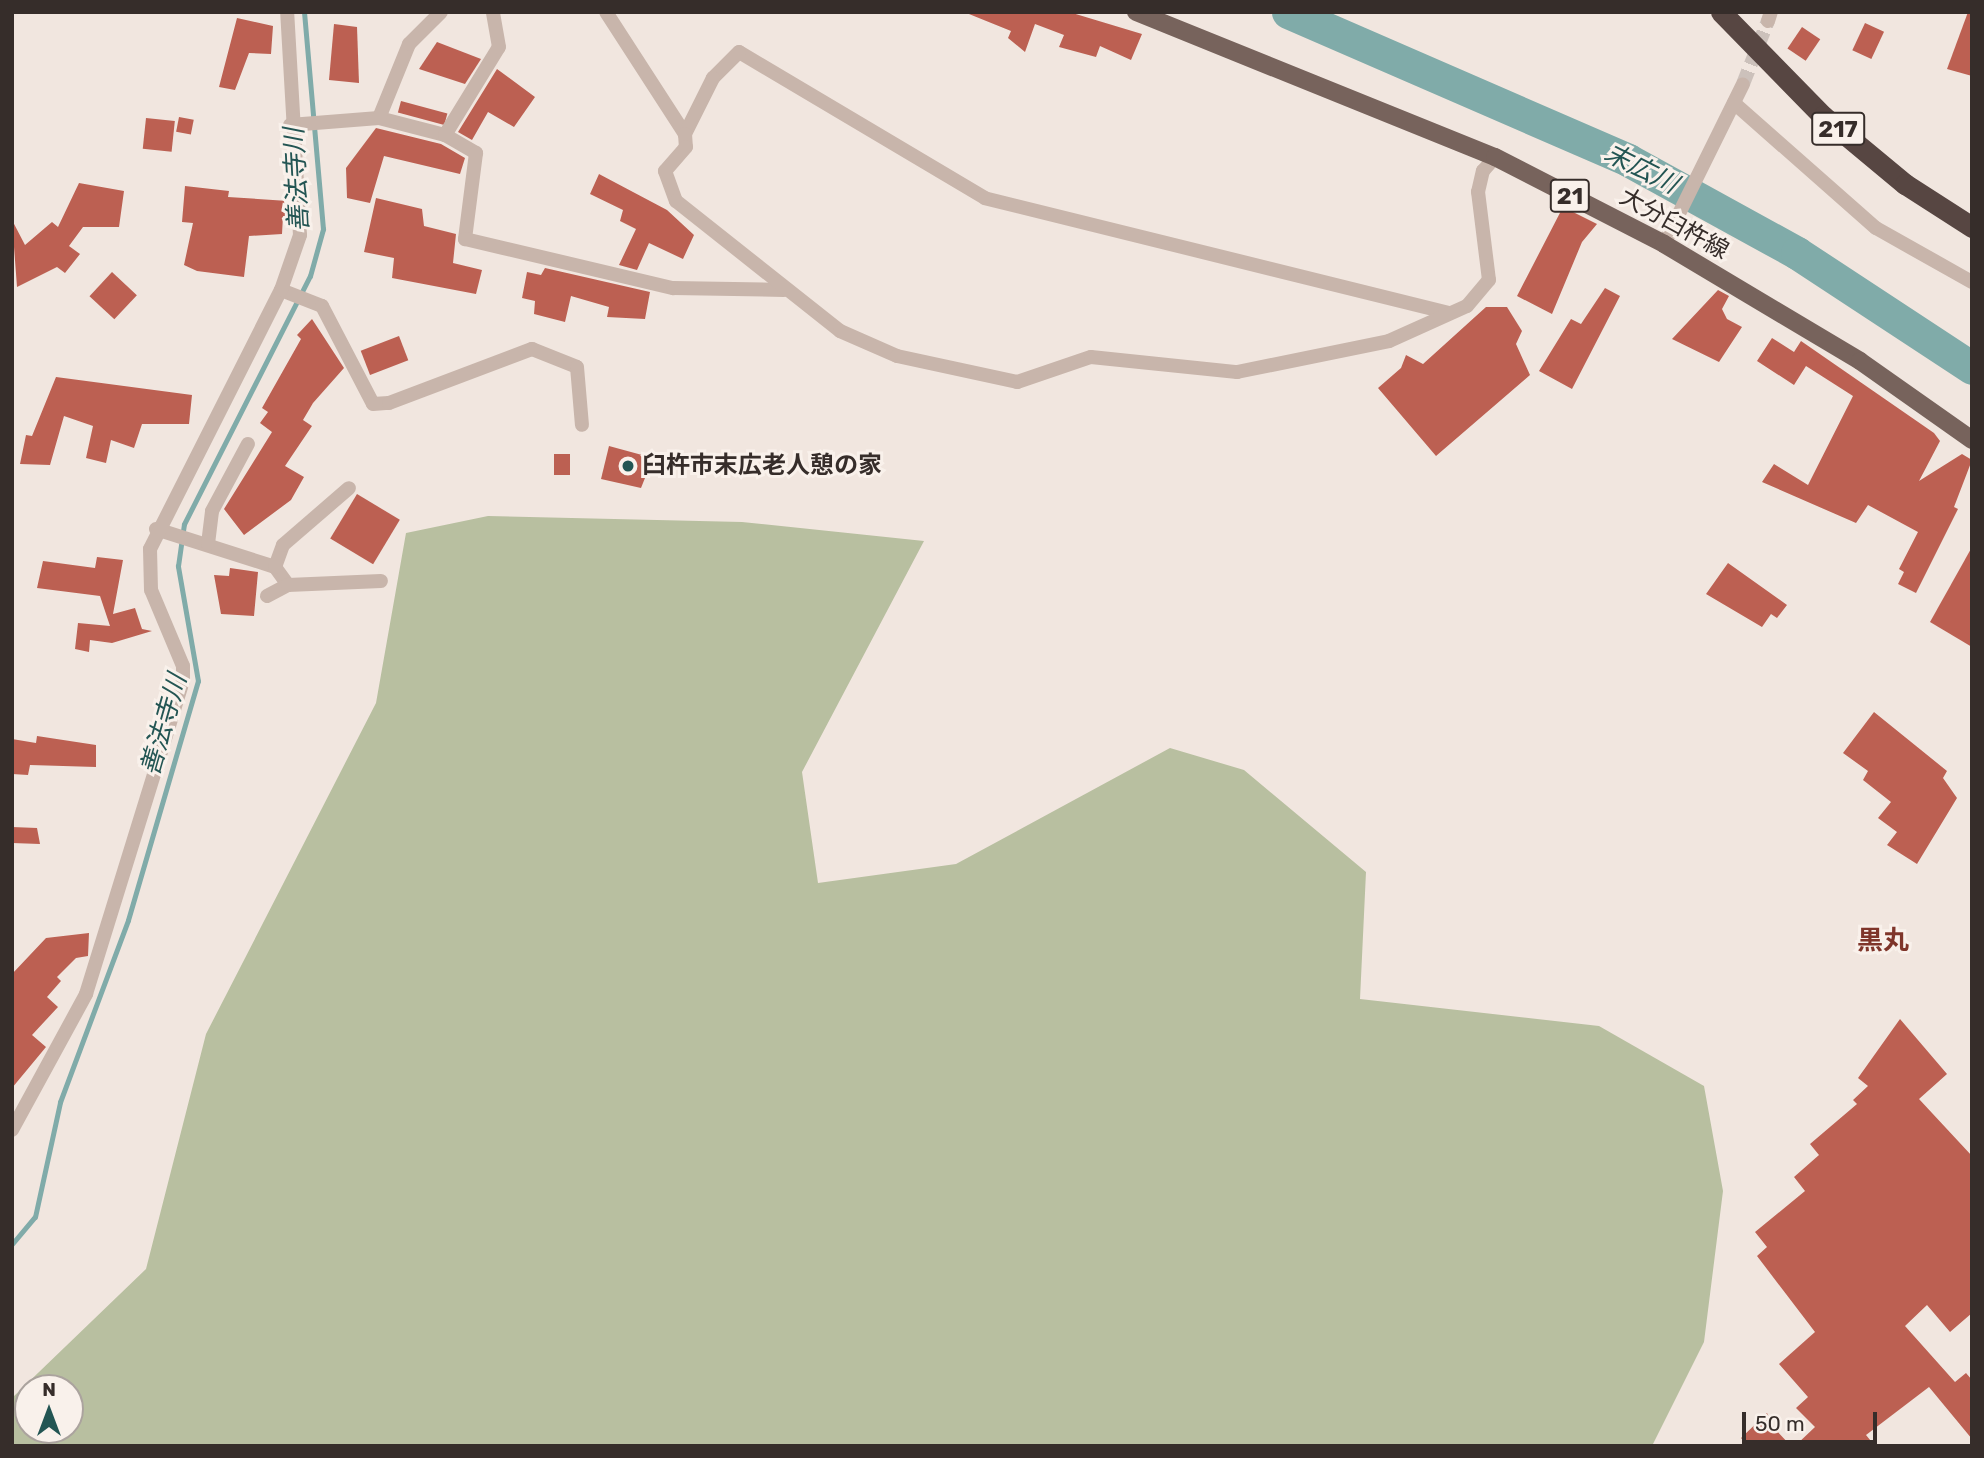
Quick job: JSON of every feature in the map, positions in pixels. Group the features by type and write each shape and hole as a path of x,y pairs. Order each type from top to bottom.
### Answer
{"highway":[{"name":"217","path":"1721,12 1823,116 1905,184 1972,228"}],"main road":[{"name":"大分臼杵線","path":"1136,12 1495,157 1664,244 1860,361 1972,440"}],"street":[{"path":"12,1130 86,994 183,681 151,590 162,531 284,291 302,223 287,12"},
{"path":"379,118 409,44 441,12"},
{"path":"445,135 499,47 500,28 493,12"},
{"path":"606,12 685,135 686,147 665,170 671,193 784,290 840,331 897,356 1017,382 1091,357 1237,372 1376,344 1467,306 1489,280 1478,192 1483,171 1495,157"},
{"path":"685,135 713,78 739,52 985,198 1449,313"},
{"path":"1664,244 1743,84"},
{"path":"1734,103 1876,228 1972,282"},
{"path":"294,124 329,120 362,124 379,118 445,135 480,161 465,239 673,289 784,290"},
{"path":"284,291 316,303 373,404 389,404 532,349 577,367 582,425"},
{"path":"203,542 212,511 248,444"},
{"path":"275,567 284,545 349,488"},
{"path":"162,531 275,567 288,585"},
{"path":"267,596 288,585 381,581"}],"green space":[{"path":"488,516 742,522 924,541 802,772 818,883 956,864 1170,748 1244,770 1366,872 1360,999 1599,1026 1704,1086 1723,1191 1704,1342 1652,1446 12,1446 14,1396 14,1444 84,1444 84,1374 37,1374 146,1269 206,1034 376,703 406,533"}],"building":[{"path":"964,12 1069,12 1142,34 1131,60 1100,46 1096,57 1059,47 1064,35 1035,24 1025,52 1008,38 1011,31"},
{"path":"1968,12 1972,12 1972,76 1947,69"},
{"path":"237,18 273,26 271,54 249,53 235,90 219,87"},
{"path":"1865,23 1884,32 1871,59 1852,50"},
{"path":"334,24 357,27 359,83 329,80"},
{"path":"1802,27 1820,39 1806,61 1787,49"},
{"path":"437,42 481,59 465,84 419,69"},
{"path":"497,69 535,97 514,127 488,112 472,140 458,132"},
{"path":"401,101 447,113 444,125 398,113"},
{"path":"179,117 194,120 191,135 176,132"},
{"path":"146,118 175,121 172,152 143,149"},
{"path":"376,128 441,144 465,158 460,174 384,156 370,203 347,198 346,168"},
{"path":"599,174 667,210 694,235 683,259 649,243 637,270 619,265 636,229 620,221 623,210 590,194"},
{"path":"79,183 124,191 119,227 83,227 69,246 80,254 65,273 57,267 17,287 12,220 25,245 52,222 58,227"},
{"path":"185,186 229,191 228,197 288,201 289,217 283,216 282,234 249,236 244,277 197,271 184,265 193,223 182,222"},
{"path":"376,198 422,209 424,226 456,234 453,263 482,270 476,294 392,278 394,258 364,252"},
{"path":"1563,207 1597,224 1582,242 1552,314 1517,296"},
{"path":"545,268 650,292 645,319 607,317 609,307 571,296 565,322 534,314 535,301 522,298 527,272 541,275"},
{"path":"112,272 137,295 114,319 89,296"},
{"path":"1605,288 1620,296 1572,389 1539,371 1571,319 1581,324"},
{"path":"1718,290 1729,296 1722,309 1727,319 1742,327 1719,362 1672,339"},
{"path":"1486,307 1507,307 1522,331 1516,344 1530,375 1436,456 1378,388 1401,368 1406,355 1423,364"},
{"path":"312,319 344,368 313,403 303,420 312,426 285,466 304,477 291,500 244,535 224,509 272,432 260,423 268,412 262,408 301,339 297,335"},
{"path":"399,336 408,360 370,375 361,351"},
{"path":"1772,338 1794,352 1801,341 1934,433 1940,441 1919,481 1962,454 1972,460 1954,507 1958,509 1916,593 1898,584 1904,572 1899,569 1918,532 1868,505 1856,523 1762,482 1774,464 1808,485 1853,396 1806,366 1794,385 1757,361"},
{"path":"56,377 192,395 189,424 142,424 134,448 111,440 106,463 86,458 93,426 64,416 50,465 20,464 26,435 32,436"},
{"name":"臼杵市末広老人憩の家","path":"609,446 653,458 641,488 601,479"},
{"path":"554,454 570,454 570,475 554,475"},
{"path":"357,494 400,520 373,564 330,539"},
{"path":"1972,547 1972,647 1930,622"},
{"path":"97,557 123,560 113,614 135,608 142,629 152,631 112,643 90,640 89,652 75,649 78,623 110,626 100,596 37,588 43,561 95,568"},
{"path":"1728,563 1787,605 1777,618 1771,614 1762,627 1706,594"},
{"path":"230,568 258,572 254,616 221,614 214,575 229,576"},
{"path":"1874,712 1947,771 1943,778 1957,798 1917,864 1887,845 1897,832 1878,818 1891,802 1863,780 1868,771 1843,753"},
{"path":"37,736 96,745 96,767 30,765 28,775 12,774 12,739 36,743"},
{"path":"12,827 37,828 40,844 12,843"},
{"path":"89,933 88,956 76,958 57,977 61,981 47,997 58,1007 32,1035 46,1047 12,1088 12,974 46,938"},
{"path":"1900,1019 1947,1074 1919,1099 1972,1156 1972,1313 1950,1332 1927,1305 1905,1326 1955,1382 1966,1373 1972,1380 1972,1439 1929,1387 1866,1435 1875,1446 1795,1446 1815,1427 1796,1408 1808,1397 1779,1364 1815,1332 1757,1256 1767,1247 1755,1232 1805,1191 1794,1177 1819,1155 1810,1144 1857,1104 1853,1100 1868,1086 1858,1078"},
{"path":"1767,1413 1774,1428 1791,1446 1748,1446 1741,1438"}],"waterway":[{"name":"善法寺川","path":"12,1244 35,1217 60,1102 128,920 198,681 178,566 184,524 310,276 323,229 304,12"},
{"name":"末広川","path":"1288,12 1628,160 1797,253 1972,368"}],"tunnel":[{"path":"1743,84 1768,21"}],"place":[{"name":"臼杵市末広老人憩の家","path":"628,466"}],"district":[{"name":"黒丸","path":"1883,941"}]}
